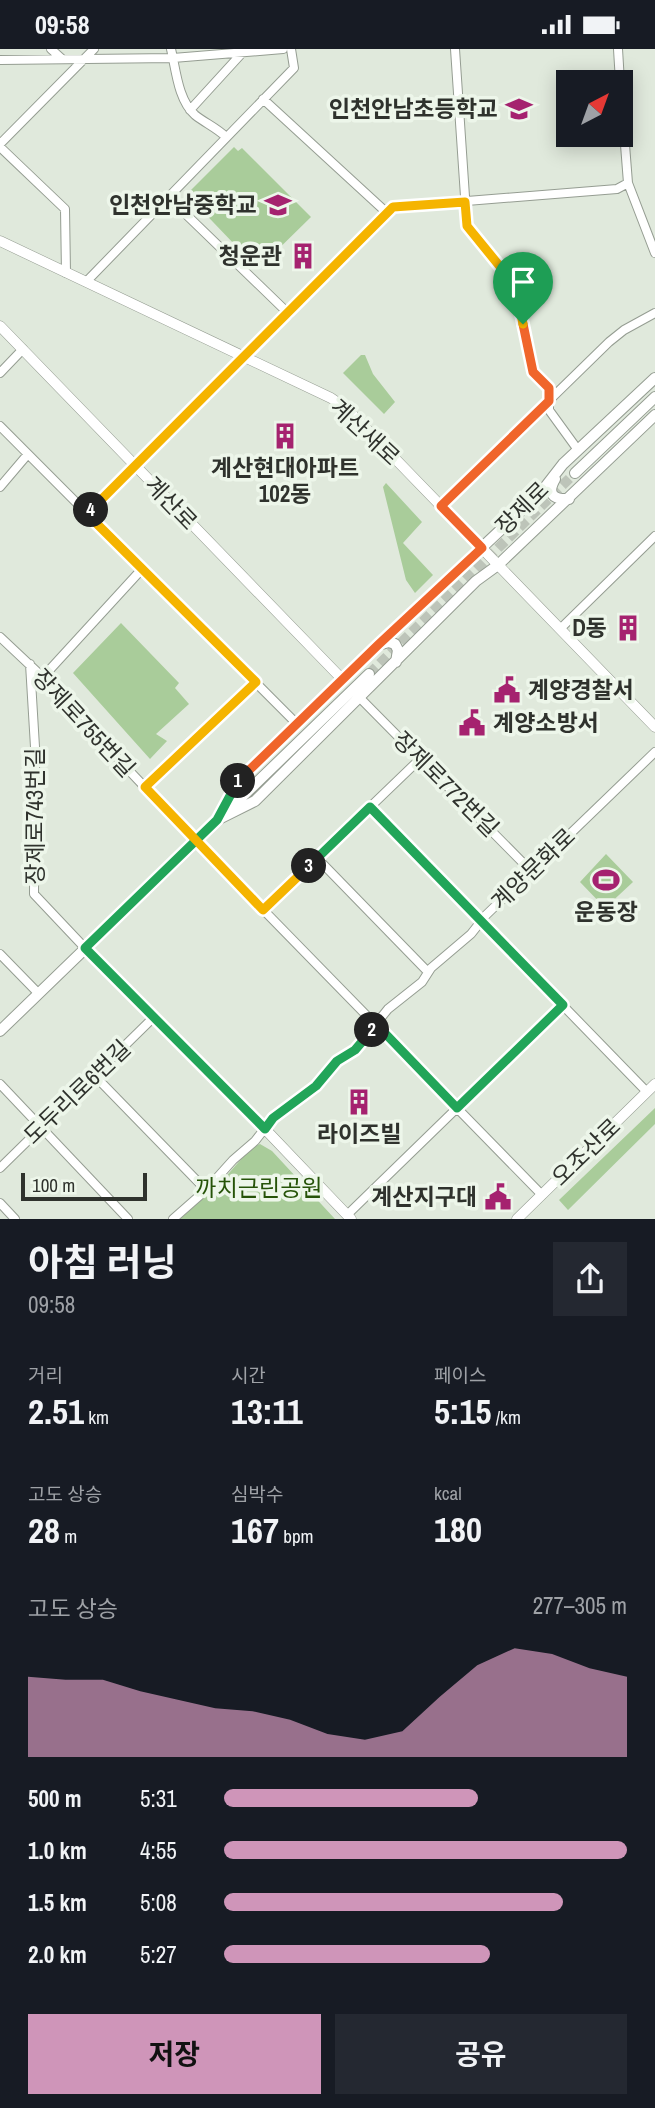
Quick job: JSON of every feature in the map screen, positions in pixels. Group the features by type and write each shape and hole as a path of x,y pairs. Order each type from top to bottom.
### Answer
{"main road":[{"name":"장제로","path":"217,820 238,781 542,491 563,464 655,378"},
{"name":"장제로","path":"575,473 655,397"},
{"name":"장제로","path":"217,820 255,801 476,581 498,565 655,415"},
{"path":"563,464 550,488 555,497 569,499"},
{"path":"378,645 388,642 395,644 398,650 396,662"},
{"name":"장제로","path":"0,1031 369,674"}],"street":[{"path":"51,49 62,59"},
{"path":"66,273 65,209 0,146 94,49"},
{"path":"0,60 83,59 283,49"},
{"path":"86,282 294,68 291,49"},
{"path":"455,49 467,226 515,285 533,372 549,388 549,411 578,450"},
{"path":"618,49 619,70"},
{"path":"190,110 243,52"},
{"path":"172,54 183,99 190,110 226,137"},
{"path":"263,99 386,212"},
{"path":"625,147 628,183 655,253"},
{"path":"87,514 393,207 617,189 628,183"},
{"path":"168,197 289,314"},
{"name":"계산새로","path":"0,241 331,398 347,409 655,727"},
{"path":"441,506 624,330 655,313"},
{"name":"계산로","path":"0,326 342,679"},
{"path":"0,373 23,349"},
{"path":"0,426 297,724"},
{"path":"0,487 28,454"},
{"path":"559,629 655,537"},
{"path":"43,677 142,569"},
{"name":"장제로755번길","path":"0,637 84,716 120,761 196,841 542,1195"},
{"name":"장제로743번길","path":"30,664 35,747 34,894 85,948"},
{"path":"145,787 256,682"},
{"name":"장제로772번길","path":"360,698 531,871"},
{"name":"계양문화로","path":"173,1219 206,1190 273,1118 316,1086 337,1061 355,1050 388,1009 422,982 443,955 471,934 531,871 655,752"},
{"path":"263,910 421,758"},
{"path":"370,807 647,1092"},
{"path":"317,858 428,972"},
{"path":"85,948 349,1217 563,1005"},
{"path":"0,954 38,993"},
{"name":"도두리로6번길","path":"0,1168 154,1017"},
{"path":"94,1076 206,1190"},
{"path":"0,1084 128,1219"},
{"name":"오조산로","path":"516,1219 655,1084"},
{"path":"0,1203 15,1219"}],"green space":[{"path":"234,147 238,151 242,148 311,217 258,269 191,199 195,195 191,190"},
{"path":"361,355 365,355 373,374 395,402 384,414 343,373"},
{"path":"386,483 422,522 403,543 433,575 415,593 406,580 383,487"},
{"path":"121,623 179,683 175,688 189,704 156,734 167,741 150,759 73,673"},
{"name":"운동장","path":"606,854 633,882 605,908 580,882"},
{"path":"655,1108 655,1124 568,1210 559,1200"},
{"name":"까치근린공원","path":"260,1144 272,1151 335,1219 180,1219 222,1181 251,1148"}],"tunnel":[{"path":"369,674 575,473"}],"place":[{"name":"인천안남초등학교","path":"519,109"},
{"name":"인천안남중학교","path":"278,205"},
{"name":"청운관","path":"303,256"},
{"name":"계산현대아파트 102동","path":"285,436"},
{"name":"D동","path":"628,628"},
{"name":"계양경찰서","path":"507,690"},
{"name":"계양소방서","path":"472,723"},
{"name":"운동장","path":"606,880"},
{"name":"라이즈빌","path":"359,1102"},
{"name":"계산지구대","path":"498,1197"}],"route":[{"path":"523,324 515,285 467,226 465,202 393,207 87,514 256,682 145,787 196,841 263,910 370,807 563,1005 457,1108 377,1025 355,1050 337,1061 316,1086 273,1118 265,1129 85,948 196,841 217,820 238,781 482,548 441,506 549,401 549,388 533,372 523,324"}]}
